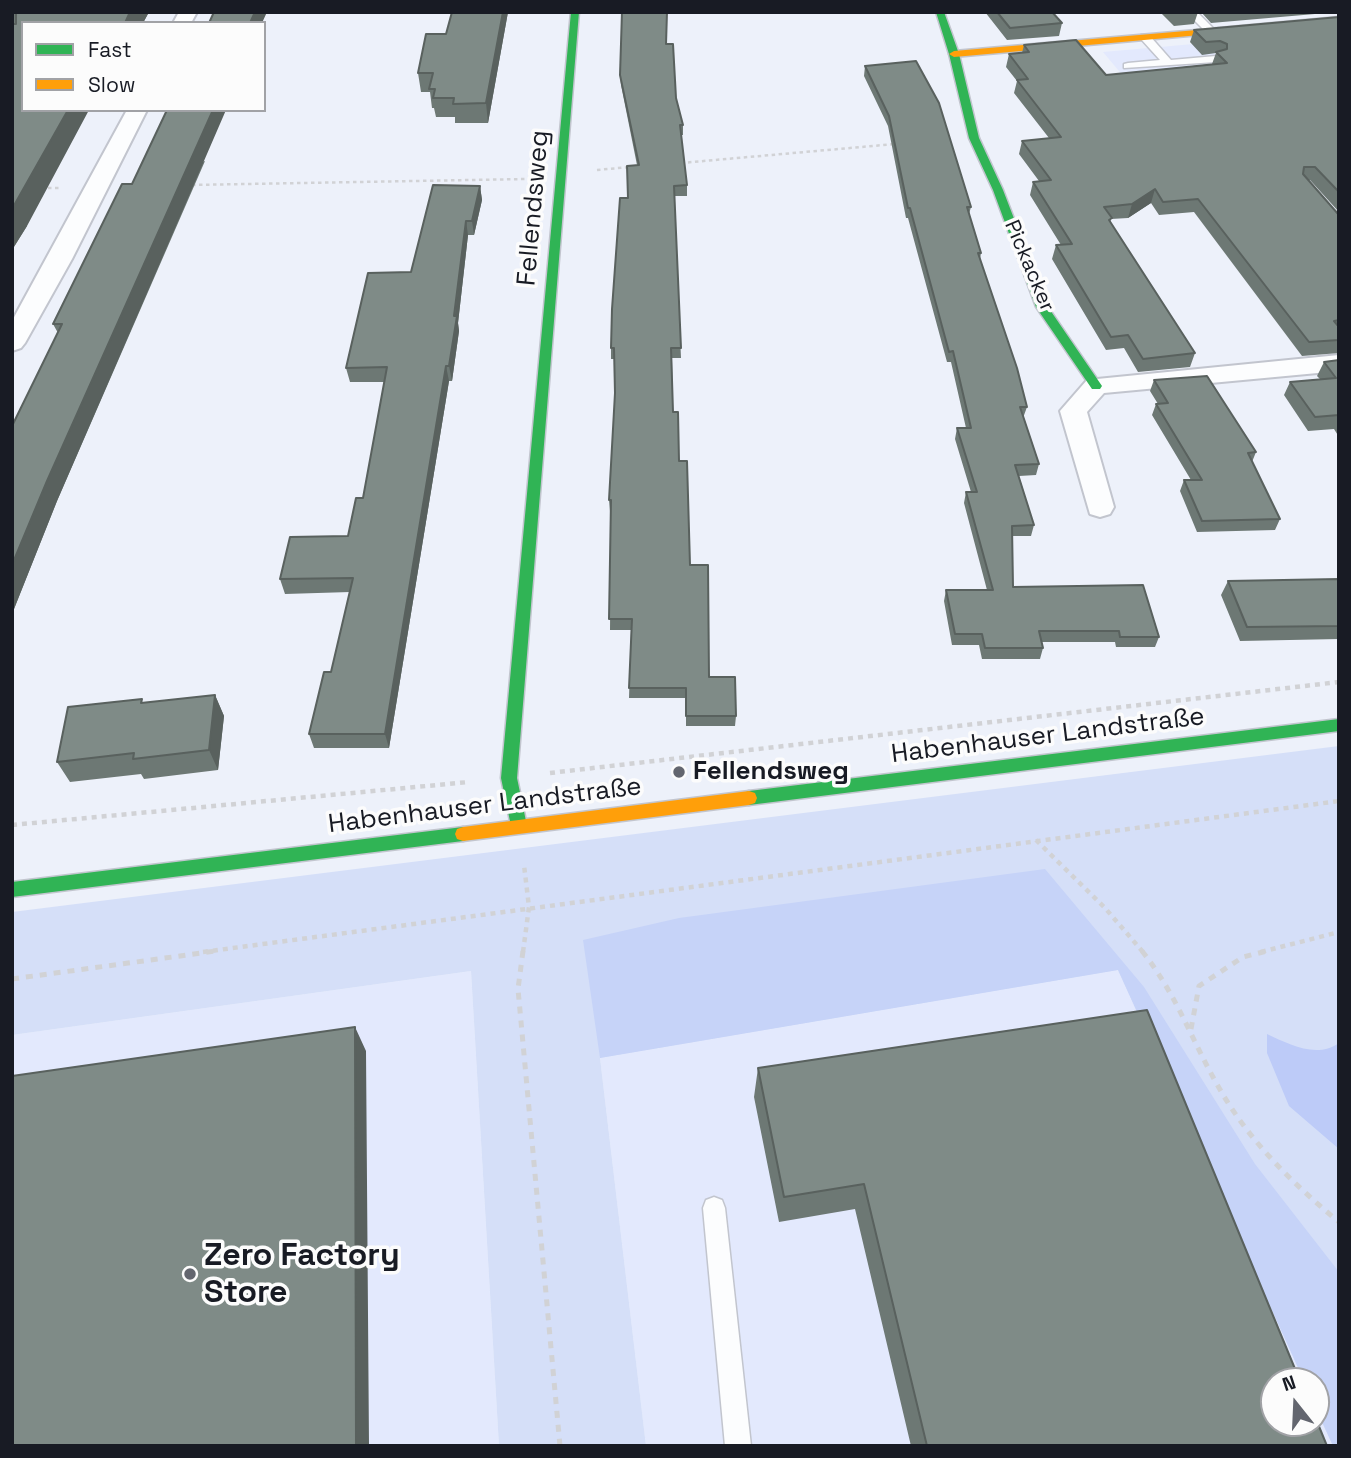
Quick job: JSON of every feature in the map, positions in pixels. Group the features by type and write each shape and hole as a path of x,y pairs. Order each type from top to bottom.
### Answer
{"street":[{"name":"Fellendsweg","path":"519,826 509,778 575,12"},
{"name":"Pickacker","path":"940,12 954,54 974,138 998,190 1042,306 1096,386"},
{"path":"954,54 1339,20"},
{"path":"12,343 60,259 136,112"},
{"path":"1100,507 1073,411 1096,386 1339,363"},
{"name":"Habenhauser Landstraße","path":"12,890 1339,725"}],"lane":[{"path":"1191,12 1210,31"},
{"path":"1145,37 1168,63"},
{"path":"1128,66 1216,59"},
{"path":"714,1208 738,1446"}],"path":[{"path":"671,163 905,144"},
{"path":"180,185 561,176 630,167"},
{"path":"36,188 60,188 51,183"},
{"path":"12,825 509,778 1339,682"},
{"path":"12,979 529,907 1339,801"},
{"path":"1035,840 1108,908 1166,983 1218,1088 1254,1140 1309,1198 1339,1222"},
{"path":"529,907 518,989 560,1446"},
{"path":"1190,1031 1199,986 1232,964 1243,957 1339,932"}],"shaded area":[{"path":"1205,43 1235,74 1129,83 1103,52"},
{"path":"1339,746 1339,1446 1333,1446 1329,1437 1330,1367 1298,1367 1118,970 600,1058 646,1446 499,1446 471,971 12,1035 12,912"},
{"path":"1045,869 1144,987 1255,1164 1339,1272 1339,1446 1333,1446 1329,1437 1330,1367 1298,1367 1118,970 600,1058 583,940 679,918"},
{"path":"1118,970 1298,1367 1260,1367 1260,1437 1329,1437 1333,1446 646,1446 600,1058"},
{"name":"Zero Factory Store","path":"471,971 499,1446 12,1446 12,1035"},
{"path":"1267,1034 1312,1050 1330,1048 1339,1043 1339,1149 1289,1106 1267,1053"}],"building":[{"path":"16,12 130,12 126,21 21,21 21,112 67,112 12,209 12,24 16,24"},
{"path":"214,12 255,12 251,21 210,21"},
{"path":"452,12 503,12 486,103 453,104 454,98 433,98 435,89 429,89 433,73 418,73 426,34 446,34"},
{"path":"622,12 667,12 666,44 673,44 676,98 683,125 680,125 687,185 674,186 681,348 671,348 673,412 678,412 679,461 687,461 690,565 708,565 709,677 735,677 736,716 686,716 686,688 629,688 632,619 609,619 609,500 615,393 614,348 611,348 612,309 620,198 628,198 627,166 639,165 620,75"},
{"path":"997,12 1052,12 1062,23 1010,28"},
{"path":"1339,17 1339,192 1315,167 1304,167 1303,174 1339,215 1339,320 1334,321 1339,327 1339,340 1309,342 1198,199 1163,202 1155,189 1132,204 1104,207 1112,218 1109,220 1195,353 1143,359 1128,335 1111,337 1056,245 1072,244 1033,182 1051,180 1022,141 1061,137 1017,80 1028,79 1009,54 1029,52 1024,45 1076,40 1106,75 1227,63 1216,52 1227,49 1227,44 1220,41 1206,42 1194,30"},
{"path":"916,61 939,103 971,207 967,207 981,253 978,253 1017,368 1027,407 1020,407 1039,464 1015,465 1034,525 1012,526 1013,587 1143,585 1159,637 1120,637 1119,631 1039,631 1043,648 985,648 982,634 955,634 946,590 993,590 966,492 977,492 957,428 971,428 953,351 949,352 908,208 889,116 865,66"},
{"path":"166,112 212,112 12,565 12,426 62,324 53,324 122,184 132,184"},
{"path":"433,185 480,186 472,221 466,221 454,316 457,316 449,366 446,366 385,734 309,734 324,672 331,672 353,578 280,579 290,537 348,536 356,498 363,498 387,367 346,368 368,273 411,272"},
{"path":"1339,360 1339,415 1315,417 1290,382 1336,378 1324,362"},
{"path":"1207,376 1256,452 1248,453 1280,519 1202,521 1184,480 1202,480 1156,404 1168,403 1154,380"},
{"path":"1339,579 1339,626 1247,627 1228,581"},
{"path":"215,695 209,750 133,759 134,753 57,762 68,707"},
{"path":"1147,1010 1294,1367 1260,1367 1260,1437 1323,1437 1327,1446 927,1446 864,1184 784,1197 758,1068"},
{"name":"Zero Factory Store","path":"355,1027 356,1446 12,1446 12,1076"}],"traffic: fast":[{"path":"519,826 509,778 575,12"},
{"path":"940,12 954,54 974,138 998,190 1042,307 1096,386"},
{"path":"1197,33 1339,20"},
{"path":"749,798 1339,725"},
{"path":"12,890 463,834"}],"traffic: slow":[{"path":"954,54 1197,33"},
{"path":"463,834 749,798"}],"place":[{"name":"Fellendsweg","path":"679,772"},
{"name":"Zero Factory Store","path":"190,1274"}]}
